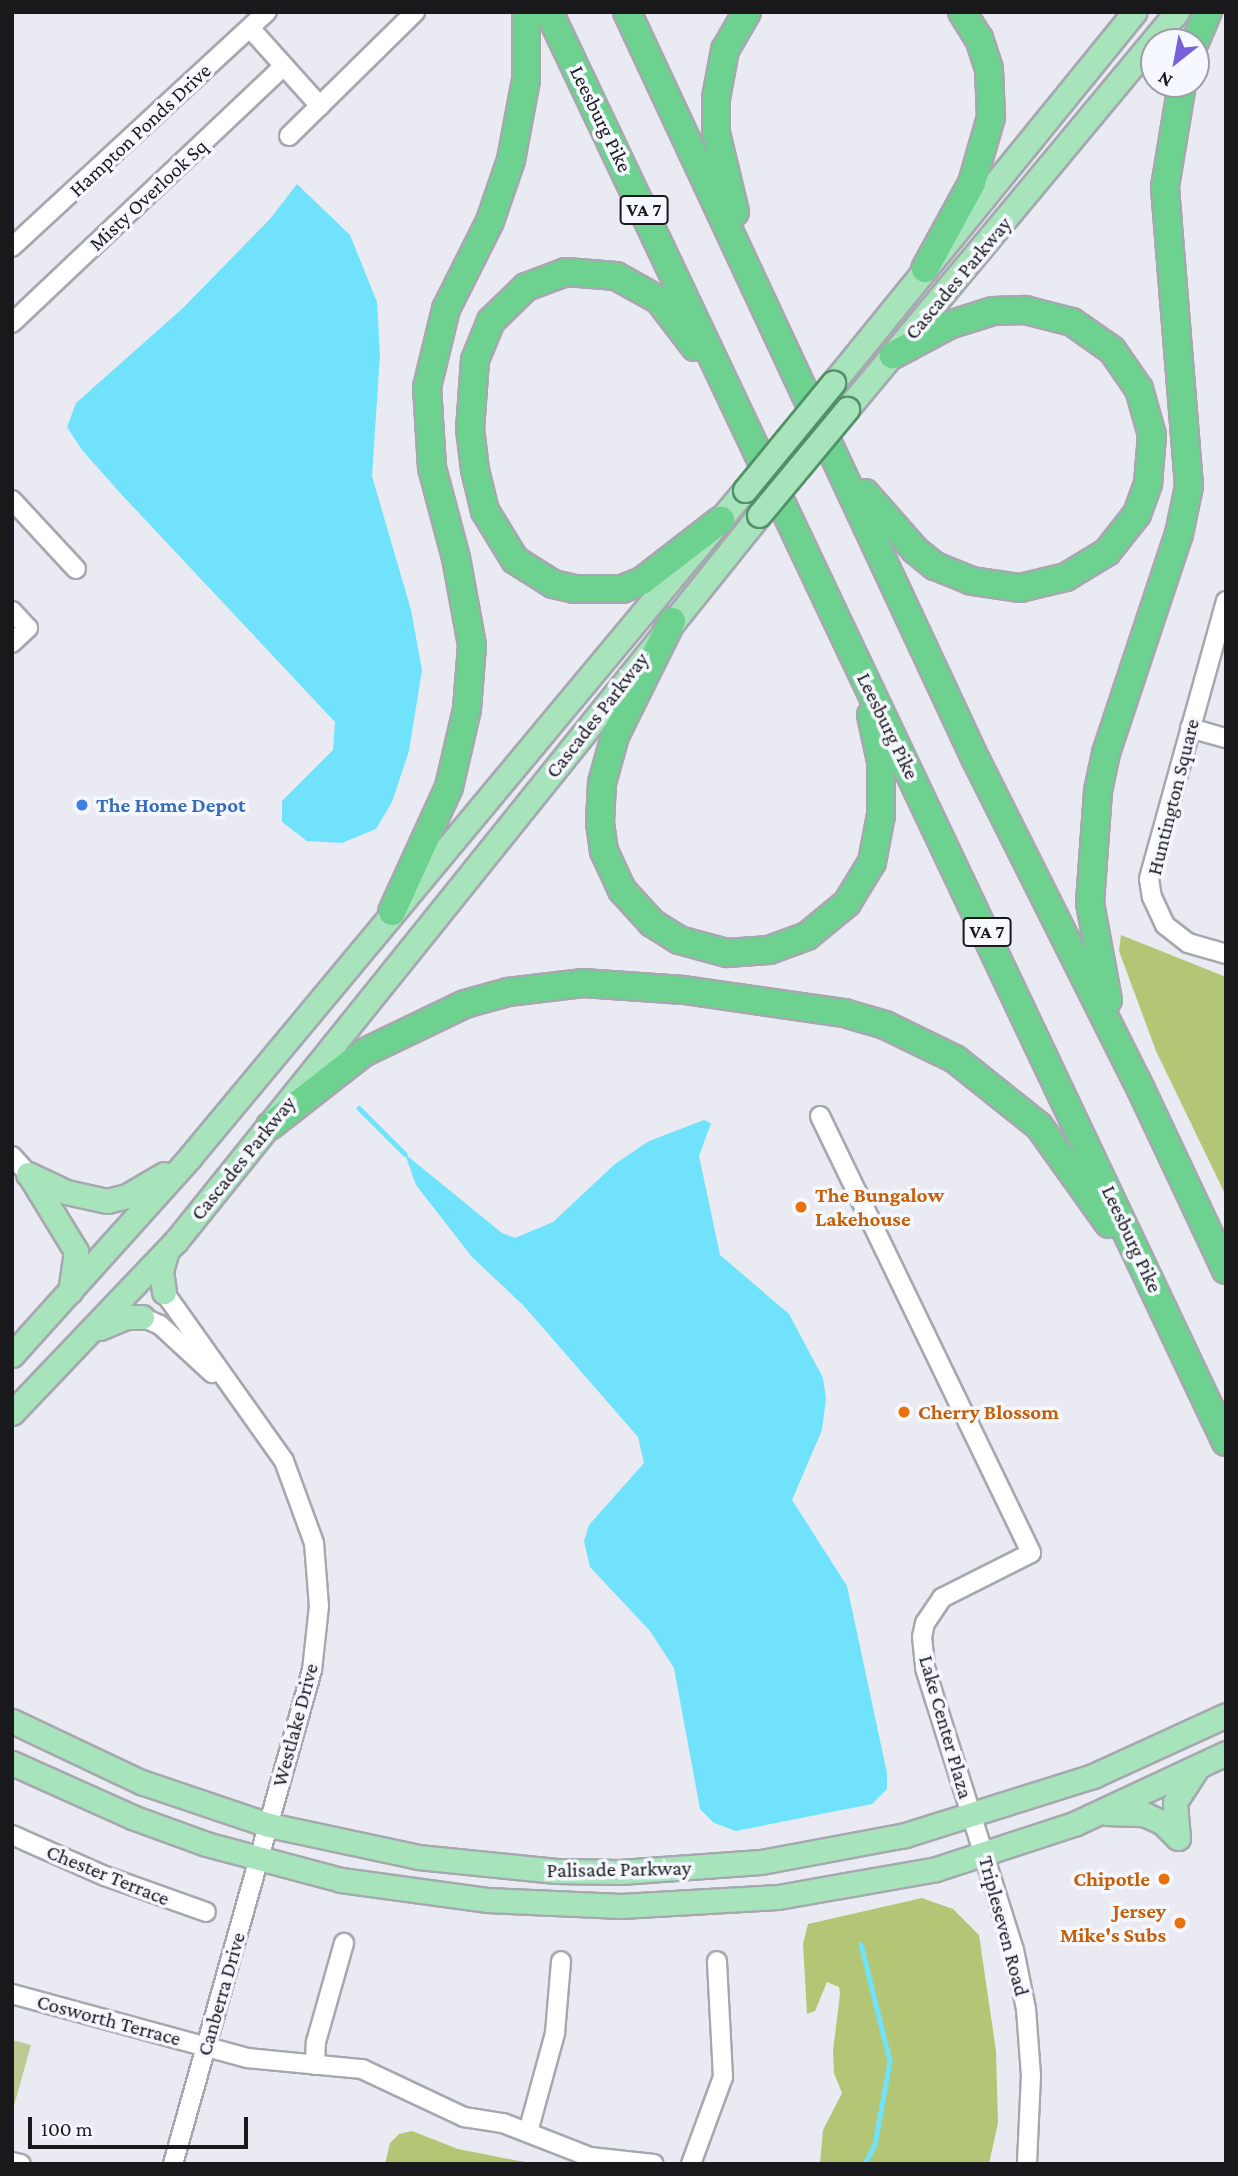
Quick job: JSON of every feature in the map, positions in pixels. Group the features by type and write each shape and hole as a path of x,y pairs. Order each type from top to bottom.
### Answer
{"highway":[{"path":"392,912 449,787 467,709 472,645 456,558 432,468 427,387 446,309 490,220 512,160 526,80 526,12"},
{"name":"Leesburg Pike","path":"549,12 1226,1442"},
{"path":"627,12 837,456 975,760 1137,1081 1226,1270"},
{"path":"747,12 725,50 716,110 716,133 748,265"},
{"path":"925,270 972,183 991,117 987,61 962,12"},
{"path":"1137,1081 1102,984 1093,938 1090,871 1106,752 1179,534 1189,486 1166,218 1168,152 1179,98"},
{"path":"721,520 660,570 622,589 574,589 535,574 515,560 485,511 470,429 471,382 484,335 514,297 550,277 600,272 632,282 659,300 739,409"},
{"path":"837,456 915,550 935,566 987,585 1035,586 1074,574 1107,552 1137,513 1152,467 1148,412 1122,361 1086,330 1041,312 993,311 949,325 893,355"},
{"path":"672,621 615,736 603,783 600,822 615,877 639,909 679,940 727,953 769,950 807,936 847,903 872,862 881,815 881,761 842,630"},
{"path":"270,1126 332,1074 396,1034 465,1004 508,992 606,983 844,1013 918,1039 955,1059 1039,1126 1087,1188 1178,1338"}],"main road":[{"name":"Cascades Parkway","path":"12,1356 190,1157 721,520 1134,12"},
{"name":"Cascades Parkway","path":"12,1413 92,1333 166,1252 270,1126 672,621 1177,12"},
{"path":"29,1174 65,1192 107,1201 145,1187 190,1157"},
{"path":"29,1174 59,1216 76,1251 69,1294"},
{"path":"164,1292 161,1271 166,1252"},
{"path":"92,1333 126,1317 142,1317"},
{"name":"Palisade Parkway","path":"12,1721 141,1782 269,1825 418,1857 494,1867 606,1872 773,1860 893,1838 972,1816 1093,1776 1226,1715"},
{"name":"Palisade Parkway","path":"12,1763 131,1817 257,1859 420,1893 551,1905 621,1906 778,1897 936,1868 985,1854 1099,1813 1226,1753"},
{"path":"1099,1813 1144,1814 1164,1823 1178,1838 1175,1802 1197,1767"}],"street":[{"name":"Hampton Ponds Drive","path":"12,247 267,12"},
{"path":"289,136 415,12"},
{"path":"250,28 320,106"},
{"name":"Misty Overlook Sq","path":"12,323 283,67"},
{"path":"12,500 76,569"},
{"name":"Huntington Square","path":"1226,601 1152,859 1152,897 1176,935 1226,954"},
{"path":"12,611 28,628 12,643"},
{"path":"1190,728 1226,738"},
{"name":"Lake Center Plaza","path":"820,1116 1031,1553 942,1598 925,1623 922,1637 925,1668 972,1816"},
{"path":"12,1156 29,1174"},
{"name":"Westlake Drive","path":"164,1292 266,1432 298,1491 318,1574 312,1670 269,1825"},
{"name":"Westlake Drive","path":"142,1317 160,1325 236,1393"},
{"name":"Tripleseven Road","path":"972,1816 1014,1950 1026,2009 1031,2075 1028,2164"},
{"name":"Canberra Drive","path":"173,2164 257,1859 269,1825"},
{"name":"Chester Terrace","path":"12,1835 105,1876 206,1912"},
{"path":"315,2065 316,2042 344,1943"},
{"path":"528,2132 555,2033 561,1961"},
{"path":"691,2164 723,2077 717,1961"},
{"name":"Cosworth Terrace","path":"12,1994 267,2062 315,2065 382,2075 443,2110 528,2132 590,2157 654,2164"},
{"path":"12,2162 21,2164"}],"green space":[{"path":"1121,935 1226,977 1226,1196 1156,1051 1119,951"},
{"path":"922,1898 953,1909 979,1935 996,2051 998,2123 989,2164 820,2164 823,2130 842,2093 834,2073 833,2051 840,1994 839,1987 827,1982 815,2011 807,2014 803,1944 808,1924"},
{"path":"12,2040 31,2045 12,2113"},
{"path":"412,2131 458,2149 535,2164 385,2164 390,2143 399,2134"}],"water":[{"path":"297,184 350,235 377,302 380,354 372,476 411,610 422,670 409,751 392,802 376,829 342,843 307,841 282,822 282,801 333,750 335,722 122,495 82,450 67,427 76,403 183,308 270,219"},
{"path":"704,1120 711,1123 699,1156 720,1255 789,1314 823,1378 826,1398 822,1430 792,1500 847,1586 887,1773 887,1789 872,1804 736,1831 714,1823 700,1809 674,1668 650,1631 590,1567 584,1541 589,1525 644,1463 638,1437 523,1305 472,1257 416,1185 405,1154 502,1233 515,1238 553,1222 615,1164 649,1141"}],"waterway":[{"path":"359,1108 405,1154"},
{"path":"861,1944 890,2061 875,2145 865,2164"}],"place":[{"name":"The Home Depot","path":"82,805"},
{"name":"The Bungalow Lakehouse","path":"801,1207"},
{"name":"Cherry Blossom","path":"904,1412"},
{"name":"Chipotle","path":"1164,1879"},
{"name":"Jersey Mike's Subs","path":"1180,1923"}]}
